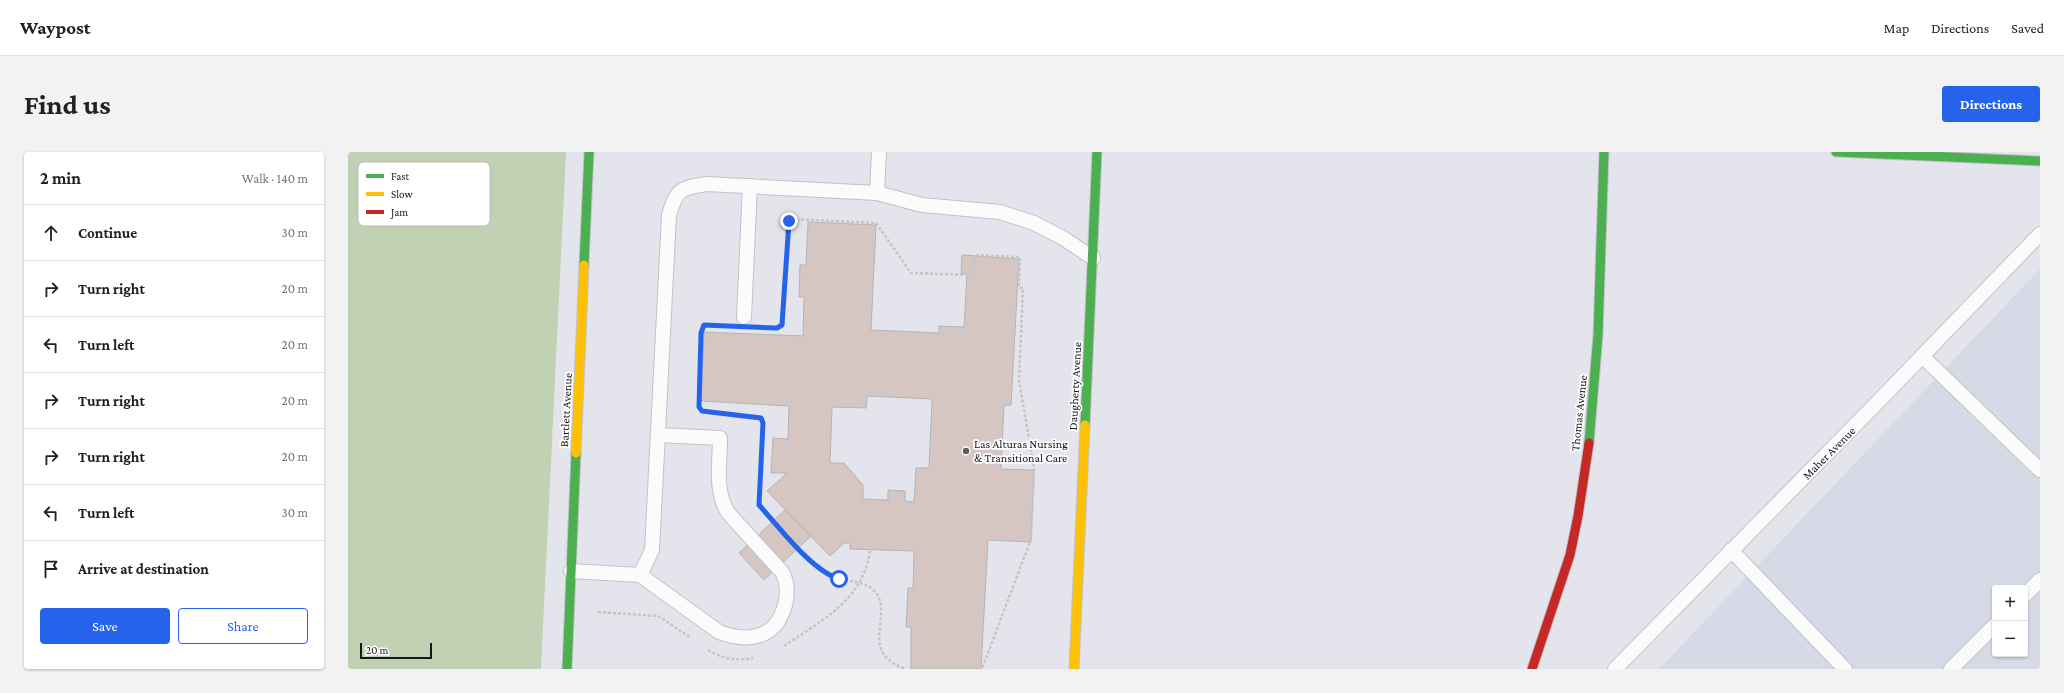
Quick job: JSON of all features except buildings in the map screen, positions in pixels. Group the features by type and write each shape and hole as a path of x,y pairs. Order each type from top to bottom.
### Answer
{"street":[{"name":"Bartlett Avenue","path":"567,669 589,152"},
{"name":"Daugherty Avenue","path":"1074,669 1098,152"},
{"name":"Thomas Avenue","path":"1532,669 1560,590 1578,517 1588,446 1595,374 1604,152"},
{"path":"1836,152 2040,161"}],"lane":[{"path":"877,193 879,152"},
{"path":"640,575 652,550 670,215 674,197 685,187 707,184 877,193 922,205 1000,212 1034,223 1063,238 1093,258"},
{"path":"749,322 750,186"},
{"name":"Maher Avenue","path":"1615,669 2040,234"},
{"path":"1922,356 2040,470"},
{"path":"571,572 640,575 719,632 733,638 745,638 768,632 782,615 787,590 786,580 782,572 729,514 722,504 719,490 720,438 659,435"},
{"path":"1731,550 1845,669"},
{"path":"2028,592 2040,580"},
{"path":"1951,669 1992,628"}],"path":[{"path":"749,322 777,328 782,325 788,223 791,219 876,223 911,273 973,275 974,255 1020,257 1019,287 1023,288 1019,380 1034,469 1031,540 982,669"},
{"path":"730,326 704,325 702,329 700,410 761,418 763,423 759,505 822,572 839,579 861,583 874,592 880,604 879,641 881,648 894,664 906,669"}],"shaded area":[{"path":"2040,269 2040,669 1659,669"}],"green space":[{"path":"348,152 566,152 541,669 348,669"}],"traffic: fast":[{"path":"584,265 589,152"},
{"path":"1085,425 1097,152"},
{"path":"1589,443 1598,335 1604,152"},
{"path":"1836,152 2040,161"},
{"path":"567,669 576,453"}],"traffic: slow":[{"path":"576,453 584,265"},
{"path":"1074,669 1085,425"}],"traffic: jam":[{"path":"1532,669 1570,555 1578,516 1589,443"}],"place":[{"name":"Las Alturas Nursing & Transitional Care","path":"966,451"}],"route":[{"path":"789,221 783,323 777,328 704,325 701,333 699,407 702,411 758,417 763,420 759,505 822,572 839,579"}]}
